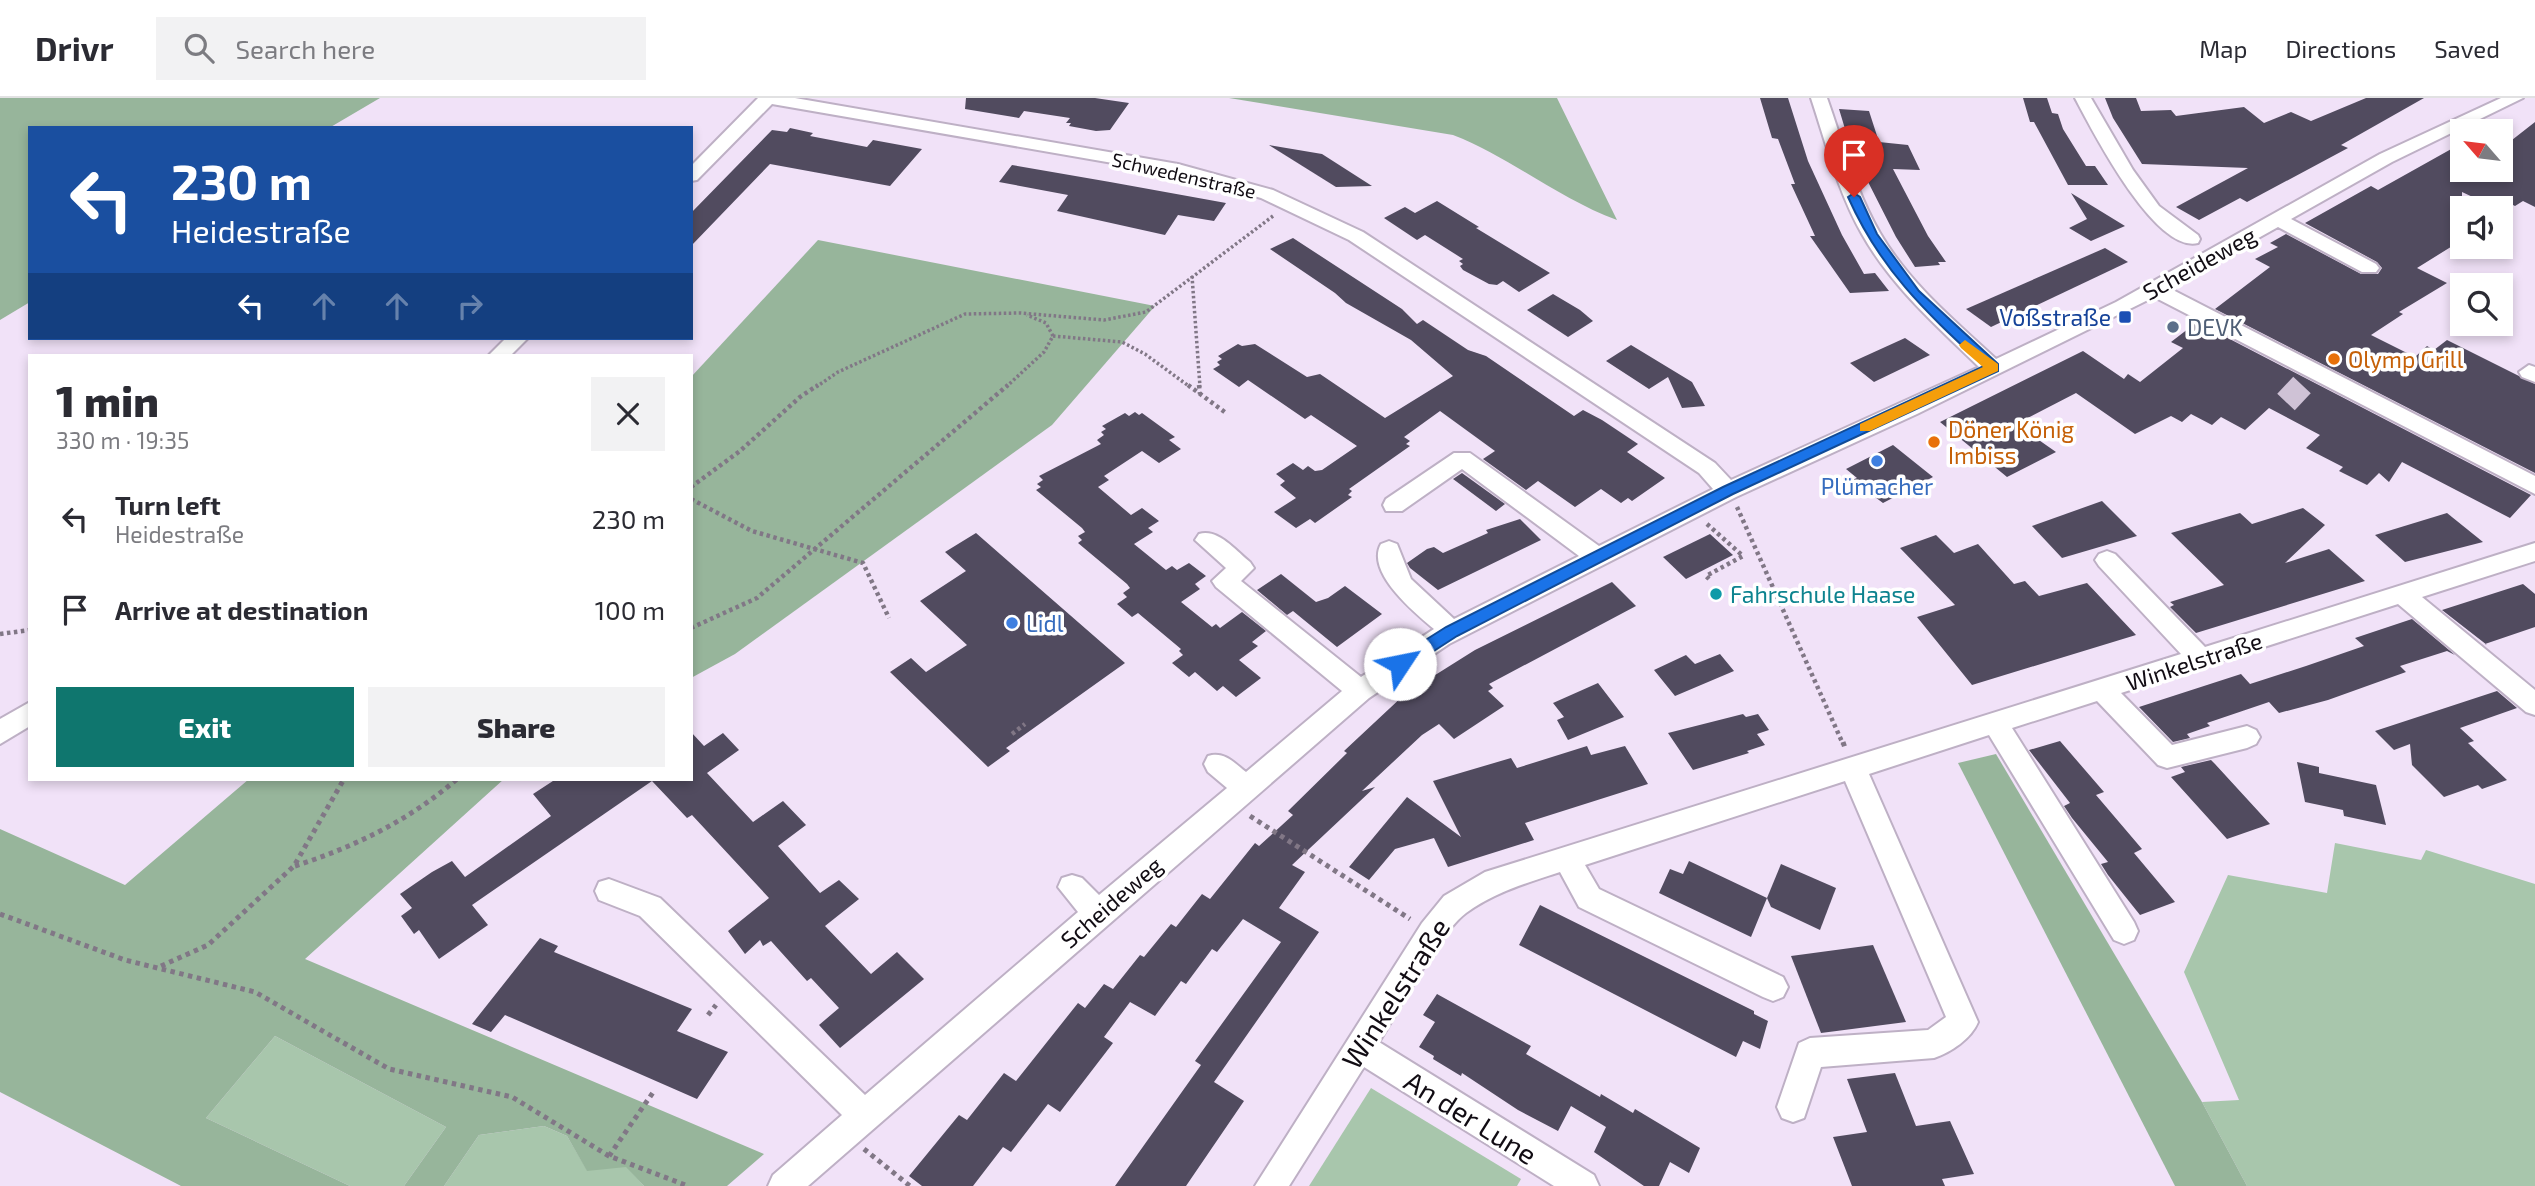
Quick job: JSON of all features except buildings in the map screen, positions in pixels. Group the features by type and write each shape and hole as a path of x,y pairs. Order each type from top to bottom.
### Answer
{"street":[{"path":"693,174 768,98"},
{"name":"Schwedenstraße","path":"768,98 1178,169 1238,184 1290,203 1368,244 1707,468 1740,485"},
{"path":"1819,98 1846,178 1871,234 1915,294 1993,368"},
{"path":"2083,98 2124,170 2152,210 2191,239"},
{"name":"Scheideweg","path":"784,1186 1098,913 1360,691 1452,631 1740,485 1909,409 2123,306 2436,132 2515,98"},
{"path":"2277,219 2369,268"},
{"path":"2152,288 2308,379 2535,486"},
{"path":"500,354 517,340"},
{"path":"1395,505 1462,458 1597,557"},
{"path":"1207,540 1242,568 1224,581 1360,691"},
{"path":"1389,550 1390,566 1396,578 1452,631"},
{"name":"Winkelstraße","path":"1271,1186 1432,932 1454,905 1494,881 1568,860 2535,552"},
{"path":"2108,560 2201,659"},
{"path":"2402,594 2535,705"},
{"path":"2102,691 2167,757 2247,737"},
{"path":"0,733 28,713"},
{"path":"1987,727 2124,931"},
{"path":"1217,764 1237,794"},
{"path":"1793,1107 1810,1054 1934,1044 1963,1022 1860,766"},
{"path":"1568,860 1589,898 1773,987"},
{"path":"1072,887 1098,913"},
{"path":"609,891 650,907 855,1124"},
{"name":"An der Lune","path":"1359,1047 1583,1186"}],"path":[{"path":"693,486 740,452 800,397 838,372 929,328 965,314 1020,313 1104,320 1146,312 1290,203"},
{"path":"1192,276 1200,395"},
{"path":"1020,313 1046,323 1053,337"},
{"path":"1053,337 1122,342 1145,354 1226,413"},
{"path":"693,627 757,598 992,400 1044,352 1053,337"},
{"path":"1740,485 1808,660 1860,766"},
{"path":"693,500 752,531 863,562 889,618"},
{"path":"1690,510 1743,556 1706,576 1710,580"},
{"path":"0,634 28,630"},
{"path":"1012,734 1026,724"},
{"path":"161,967 208,945 294,866 343,781"},
{"path":"294,866 318,859 416,812 455,781"},
{"path":"1237,794 1432,932"},
{"path":"0,914 125,960 256,992 389,1069 512,1097 609,1156 688,1186"},
{"path":"609,1156 654,1091"},
{"path":"855,1124 910,1186"}],"green space":[{"path":"0,98 380,98 332,126 28,126 28,303 0,320"},
{"path":"1229,98 1557,98 1617,220 1575,201 1495,155 1453,135"},
{"path":"818,240 1155,306 1052,425 735,654 693,677 693,375"},
{"path":"1996,754 2202,1102 2247,1186 2175,1186 1958,763"},
{"path":"247,781 502,781 305,959 764,1154 727,1186 644,1186 626,1167 587,1171 567,1136 544,1126 479,1135 444,1186 404,1186 446,1127 275,1036 206,1118 350,1186 181,1186 0,1092 0,829 125,885"},
{"path":"2335,843 2421,860 2426,850 2535,884 2535,1186 2247,1186 2202,1102 2239,1100 2184,972 2228,875 2327,893"},
{"path":"275,1036 446,1127 404,1186 350,1186 206,1118"},
{"path":"1371,1088 1521,1179 1517,1186 1309,1186"},
{"path":"544,1126 567,1136 587,1170 626,1166 644,1186 444,1186 479,1135"}],"tunnel":[{"path":"2286,402 2302,385"}],"slow traffic":[{"path":"1865,427 1993,368 1965,345"}],"place":[{"name":"Voßstraße","path":"2125,317"},
{"name":"DEVK","path":"2173,327"},
{"name":"Olymp Grill","path":"2334,359"},
{"name":"Döner König Imbiss","path":"1934,442"},
{"name":"Plümacher","path":"1877,461"},
{"name":"Fahrschule Haase","path":"1716,594"},
{"name":"Lidl","path":"1012,623"}],"route":[{"path":"1400,664 1440,637 1728,491 1993,368 1972,351 1915,294 1871,234 1854,197"}]}
